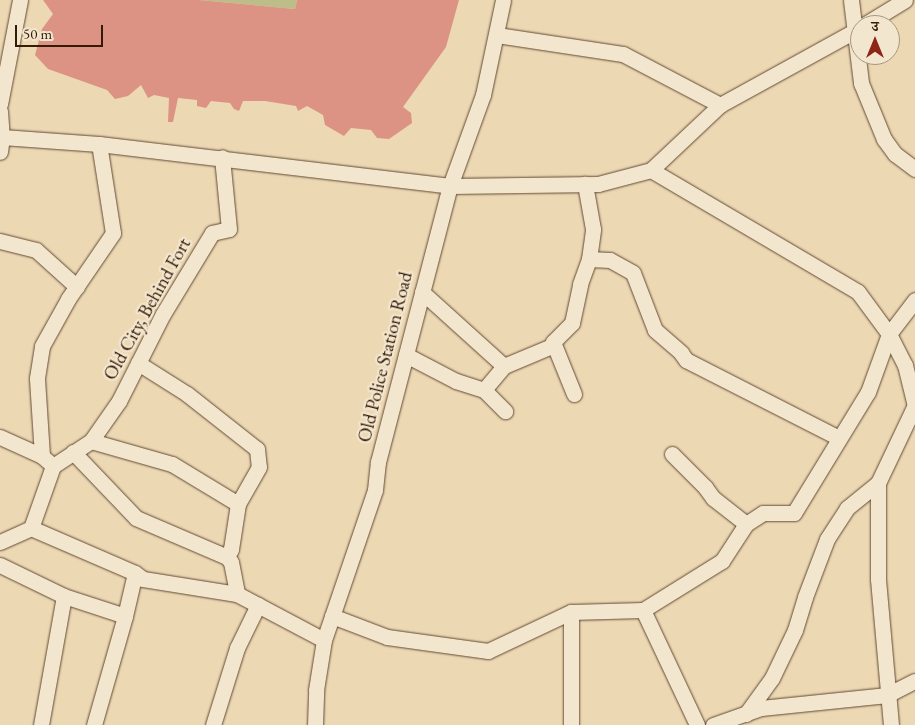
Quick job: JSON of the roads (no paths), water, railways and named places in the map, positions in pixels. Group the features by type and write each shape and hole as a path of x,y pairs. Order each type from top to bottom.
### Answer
{"street":[{"path":"0,104 20,0"},
{"name":"Old Police Station Road","path":"315,725 316,690 324,640 375,490 378,462 450,186 483,95 503,0"},
{"path":"851,0 856,15"},
{"path":"881,15 905,0"},
{"path":"0,111 1,145 99,144 222,157 450,186 598,184 652,170 720,105 850,34"},
{"path":"497,35 623,54 720,105"},
{"path":"861,65 861,83 884,139 895,154 915,169"},
{"path":"31,528 48,461 37,378 42,346 77,287 114,233 99,144"},
{"name":"Old City, Behind Fort","path":"48,461 73,452 90,441 120,401 163,314 212,233 229,229 222,157"},
{"path":"652,170 858,292 910,368 915,405 878,483 878,579 891,725"},
{"path":"574,394 553,342 572,323 580,284 589,259 592,229 585,184"},
{"path":"0,241 36,250 77,287"},
{"path":"589,259 610,260 633,273 641,291 646,312 655,330 681,353 686,360 840,438"},
{"path":"422,292 504,366"},
{"path":"332,616 387,637 488,651 571,612 643,610 722,561 746,524 763,513 794,513 868,392 888,334 915,300"},
{"path":"484,390 504,366 554,345"},
{"path":"406,355 456,381 484,390 506,411"},
{"path":"138,363 188,394 258,449 259,467 238,504 227,557"},
{"path":"0,436 48,461"},
{"path":"90,441 172,464 238,504"},
{"path":"73,452 136,518 227,557 230,562 237,594"},
{"path":"672,454 705,487 713,498 746,524"},
{"path":"746,714 772,678 796,630 804,598 827,540 847,508 878,483"},
{"path":"0,542 31,528 135,573 143,579 237,594 324,640"},
{"path":"0,565 64,596 125,616"},
{"path":"94,725 125,616 135,573"},
{"path":"42,725 64,596"},
{"path":"213,725 237,648 258,605"},
{"path":"643,610 697,725"},
{"path":"571,612 571,725"},
{"path":"713,725 761,708 887,695 915,681"}]}
